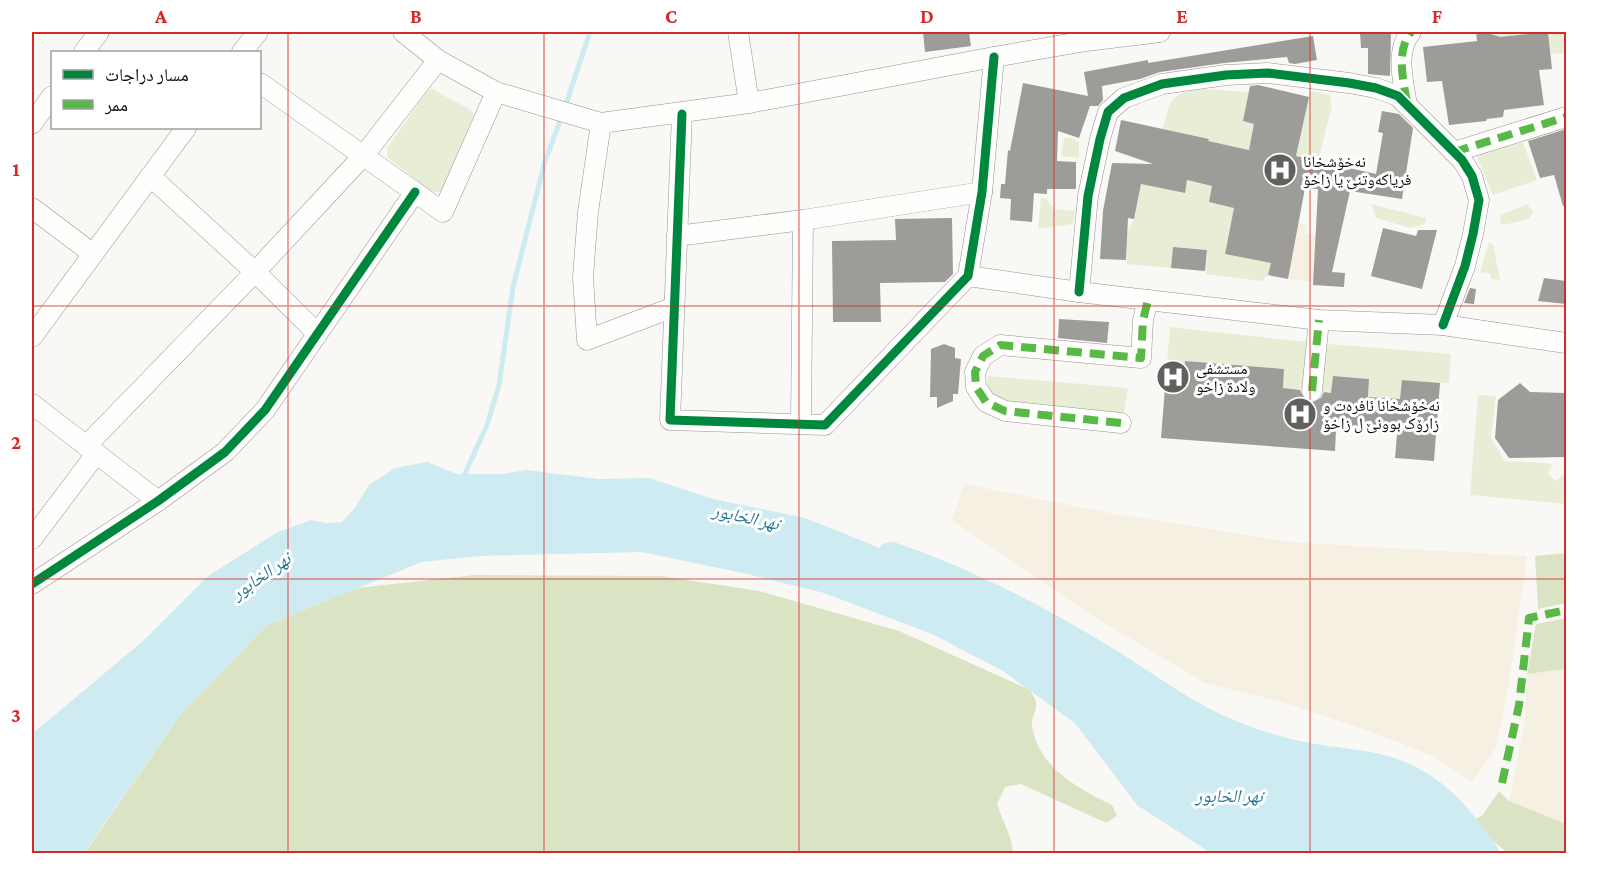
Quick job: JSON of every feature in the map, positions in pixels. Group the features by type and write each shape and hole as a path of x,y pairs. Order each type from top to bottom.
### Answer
{"street":[{"path":"85,51 99,32"},
{"path":"243,51 258,32"},
{"path":"403,32 438,60 503,94 601,123 682,114 749,103 994,57 1085,36 1160,32"},
{"path":"738,32 749,103"},
{"path":"1407,105 1402,77 1403,41 1411,32"},
{"path":"682,114 670,420 825,425 968,276 982,192 994,57"},
{"path":"32,539 91,450 364,155 438,60"},
{"path":"1079,292 1088,196 1108,112 1124,98 1162,84 1250,73 1309,78 1376,88 1398,96 1454,152 1472,176 1479,200 1465,266 1443,325"},
{"path":"261,84 443,212 503,94"},
{"path":"32,124 51,97"},
{"path":"1454,152 1566,117"},
{"path":"601,123 588,212 583,277 587,340 674,307"},
{"path":"32,337 185,129"},
{"path":"150,176 255,272 317,333"},
{"path":"32,584 158,501 225,452 265,410 415,192"},
{"path":"677,236 803,220 982,192"},
{"path":"32,208 93,254"},
{"path":"801,424 803,220"},
{"path":"968,276 1079,292 1319,320 1443,325 1566,343"},
{"path":"1121,423 1005,411 986,402 976,387 975,372 983,356 1000,345 1141,358 1143,320 1148,300"},
{"path":"1312,391 1319,320"},
{"path":"32,404 158,501"}],"shaded area":[{"path":"1294,222 1307,225 1306,233 1328,238 1313,282 1288,279"},
{"path":"964,484 1115,514 1290,542 1527,556 1509,684 1496,748 1472,782 1433,756 1366,730 1275,700 1205,683 1094,617 952,520"},
{"path":"1566,669 1566,824 1509,801 1525,718 1527,674"}],"green space":[{"path":"1483,32 1548,32 1500,38"},
{"path":"1548,32 1566,32 1566,53 1551,54"},
{"path":"432,89 473,112 442,192 432,192 387,157 387,148 426,93"},
{"path":"1203,89 1249,92 1243,121 1254,124 1262,152 1219,144 1206,153 1208,139 1163,129 1173,99 1184,93"},
{"path":"1310,91 1330,95 1332,106 1318,161 1296,156"},
{"path":"1064,138 1072,138 1079,142 1079,158 1061,156"},
{"path":"1523,142 1537,180 1493,195 1476,154"},
{"path":"1187,180 1212,186 1209,202 1244,210 1230,228 1225,254 1271,263 1268,275 1262,281 1206,274 1207,250 1173,247 1171,268 1127,264 1127,233 1134,219 1141,184 1184,193"},
{"path":"1041,198 1047,199 1053,209 1075,211 1073,224 1038,229"},
{"path":"1371,204 1426,218 1425,224 1410,228 1376,218"},
{"path":"1527,204 1533,212 1529,219 1503,225 1500,222 1501,215"},
{"path":"1489,242 1493,244 1500,280 1491,279 1489,273 1480,272"},
{"path":"1170,327 1316,343 1451,354 1449,383 1440,383 1400,399 1368,397 1369,379 1334,376 1331,393 1283,388 1284,369 1185,361 1183,377 1166,375"},
{"path":"988,376 1128,388 1124,415 1007,405 987,390"},
{"path":"1478,395 1496,396 1491,438 1505,461 1553,465 1548,473 1555,481 1566,473 1566,504 1470,495"},
{"path":"1566,553 1566,603 1538,609 1535,556"},
{"path":"475,575 661,576 759,591 899,631 1030,690 1036,703 1032,726 1043,754 1051,765 1073,784 1112,805 1117,816 1106,823 1021,784 1005,787 997,804 1009,834 1013,853 84,854 180,715 267,625 357,588"},
{"path":"1566,618 1566,669 1527,674 1536,624"},
{"path":"1499,791 1509,801 1566,824 1566,853 1508,853 1468,821 1482,816"}],"water":[{"name":"نهر الخابور","path":"427,462 457,474 502,474 526,470 599,479 649,478 713,499 805,518 868,543 975,594 1063,648 1172,707 1258,745 1398,777 1437,811 1466,843 1482,853 1211,853 1137,805 1075,723 1003,671 932,634 824,593 743,573 641,552 479,556 422,562 267,625 180,715 84,853 32,853 32,734 143,641 208,576 278,532 311,520 327,523 342,522 354,509 369,485 395,468"}],"building":[{"path":"923,32 969,32 971,46 925,52"},
{"path":"1391,32 1390,76 1368,74 1368,48 1361,48 1360,33"},
{"path":"1476,32 1500,37 1548,32 1552,69 1539,70 1544,105 1504,110 1503,117 1486,121 1449,125 1442,81 1427,82 1423,47 1477,41"},
{"path":"1313,36 1317,60 1295,64 1289,63 1287,57 1224,63 1160,72 1140,79 1102,86 1103,100 1098,106 1090,106 1079,138 1058,131 1057,161 1076,162 1076,189 1047,189 1047,194 1034,193 1032,222 1010,220 1011,199 1000,198 1001,184 1005,184 1008,150 1010,151 1023,83 1088,96 1084,72 1148,60 1148,63"},
{"path":"1258,85 1309,97 1296,156 1376,174 1383,133 1378,132 1382,111 1399,114 1413,128 1402,199 1350,191 1332,272 1345,273 1344,287 1313,285 1318,189 1305,188 1288,279 1268,275 1271,263 1225,254 1234,208 1209,202 1212,186 1187,180 1185,193 1141,184 1134,219 1128,218 1126,260 1100,259 1103,211 1112,163 1153,164 1115,151 1121,120 1249,150 1254,124 1243,121 1250,86"},
{"path":"1566,129 1566,206 1563,206 1554,175 1540,178 1528,141"},
{"path":"952,218 953,274 945,282 880,283 881,322 833,322 832,241 896,240 895,219"},
{"path":"1383,228 1416,236 1418,230 1437,230 1422,289 1371,276"},
{"path":"1173,247 1207,250 1205,271 1171,268"},
{"path":"1544,278 1566,281 1566,304 1538,301"},
{"path":"1470,288 1476,289 1474,304 1464,303"},
{"path":"1059,319 1109,322 1107,343 1058,338"},
{"path":"944,344 955,348 955,358 961,359 958,394 953,394 953,401 937,408 937,397 930,397 931,349"},
{"name":"نەخۆشخانا ئافرەت و زارۆک بوونێ ل زاخۆ","path":"1185,361 1284,369 1283,388 1300,390 1305,400 1311,403 1321,398 1324,392 1331,393 1333,376 1369,379 1368,397 1400,399 1402,380 1440,383 1434,461 1395,458 1397,434 1336,430 1335,451 1161,438 1166,375 1183,377"},
{"path":"1520,383 1530,392 1566,393 1566,457 1509,458 1495,438 1498,400"}],"waterway":[{"path":"565,107 590,32"},
{"path":"463,478 487,425 499,385 513,287 545,161 562,116"},
{"name":"نهر الخابور","path":"891,557 975,591 1056,632 1180,709 1226,733 1287,754 1360,765 1398,775 1410,781 1442,803 1460,822 1484,854"}],"marked path":[{"path":"1407,102 1402,56 1403,47 1411,32"},
{"path":"1454,152 1566,117"},
{"path":"1121,423 1005,411 986,402 976,387 975,372 983,356 1000,345 1141,358 1143,320 1148,300"},
{"path":"1312,391 1319,320"},
{"path":"1502,783 1519,705 1529,618 1566,610"}],"cycle path":[{"path":"682,114 670,420 825,425 968,276 982,192 994,57"},
{"path":"1079,292 1088,196 1108,112 1124,98 1162,84 1226,75 1268,73 1349,83 1376,88 1398,96 1462,160 1472,176 1479,200 1465,266 1443,325"},
{"path":"32,584 158,501 225,452 265,410 415,192"}],"place":[{"name":"نه‌خۆشخانا فرياكه‌وتنێ يا زاخۆ","path":"1280,170"},
{"name":"مستشفى ولادة زاخو","path":"1173,377"},
{"name":"نەخۆشخانا ئافرەت و زارۆک بوونێ ل زاخۆ","path":"1300,414"}]}
